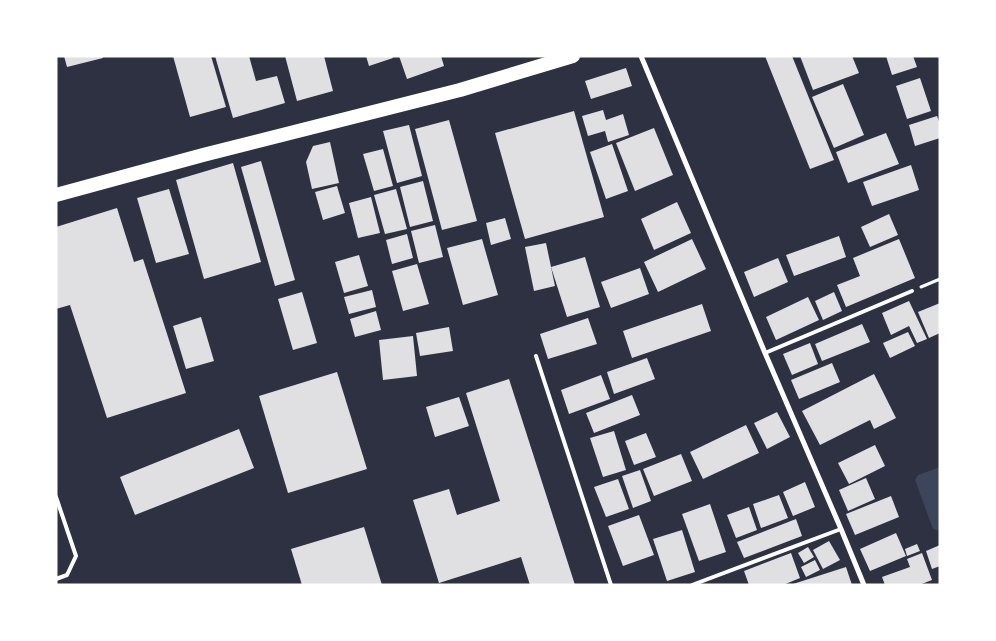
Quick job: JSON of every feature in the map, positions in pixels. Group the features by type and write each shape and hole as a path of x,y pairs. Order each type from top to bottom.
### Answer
{"highway":[{"path":"56,195 203,155 460,90 573,56"}],"street":[{"path":"641,56 764,353 864,585"}],"lane":[{"path":"764,353 912,291"},
{"path":"536,356 611,585"},
{"path":"56,497 76,556 67,575 56,579"},
{"path":"692,585 841,529"}],"path":[{"path":"912,291 940,279"}],"shaded area":[{"path":"940,467 939,531 933,529 915,480 918,475"}],"building":[{"path":"64,56 102,56 103,58 67,67"},
{"path":"173,56 211,56 226,107 190,117"},
{"path":"215,56 249,56 256,81 277,76 285,103 233,118"},
{"path":"285,56 324,56 333,91 297,101"},
{"path":"366,56 392,56 393,58 369,66"},
{"path":"399,56 441,56 444,66 407,79"},
{"path":"765,56 792,56 834,160 810,169"},
{"path":"800,56 852,56 859,73 813,90"},
{"path":"886,56 913,56 917,67 892,75"},
{"path":"626,68 632,86 591,99 585,81"},
{"path":"920,78 931,111 907,119 896,86"},
{"path":"843,84 864,135 834,148 812,97"},
{"path":"603,110 606,120 623,114 629,135 608,142 605,131 588,136 582,116"},
{"path":"574,111 604,217 525,239 495,133"},
{"path":"937,116 940,124 940,138 915,146 909,125"},
{"path":"449,120 477,221 442,230 415,129"},
{"path":"409,125 422,176 397,183 383,131"},
{"path":"654,128 673,175 635,191 616,143"},
{"path":"886,133 899,164 848,183 836,152"},
{"path":"330,142 339,183 312,189 306,162 313,146"},
{"path":"612,144 628,191 606,199 590,152"},
{"path":"383,149 393,186 374,191 363,154"},
{"path":"261,161 295,280 275,286 241,167"},
{"path":"233,163 261,262 204,279 176,180"},
{"path":"911,165 919,190 872,206 863,182"},
{"path":"423,181 433,221 410,227 400,187"},
{"path":"337,186 345,213 323,220 315,192"},
{"path":"169,189 189,254 156,263 137,198"},
{"path":"396,189 407,229 385,234 374,195"},
{"path":"371,197 380,233 358,238 349,203"},
{"path":"677,202 691,233 654,250 641,219"},
{"path":"117,208 134,262 143,259 186,393 107,418 70,305 56,309 56,227"},
{"path":"889,214 898,235 870,247 861,227"},
{"path":"505,218 511,239 491,245 486,223"},
{"path":"435,225 443,257 419,263 411,231"},
{"path":"407,234 413,258 392,264 386,240"},
{"path":"839,236 846,257 794,276 786,255"},
{"path":"482,239 498,295 463,305 447,248"},
{"path":"692,239 706,269 658,292 644,262"},
{"path":"899,239 915,278 846,307 837,285 860,276 853,258"},
{"path":"546,243 555,286 534,291 525,247"},
{"path":"359,255 368,286 344,293 335,262"},
{"path":"585,257 600,307 567,317 551,267"},
{"path":"778,258 788,282 754,297 744,272"},
{"path":"417,264 429,304 403,311 392,271"},
{"path":"640,268 649,294 611,308 601,282"},
{"path":"372,290 376,307 349,314 344,297"},
{"path":"302,292 317,343 293,350 278,299"},
{"path":"834,292 842,311 823,320 815,301"},
{"path":"808,297 819,320 776,340 766,317"},
{"path":"909,301 927,339 917,343 909,326 891,335 882,313"},
{"path":"940,303 940,333 929,338 918,312"},
{"path":"702,304 711,331 632,358 623,331"},
{"path":"376,311 381,330 355,337 350,319"},
{"path":"201,317 214,361 186,369 173,326"},
{"path":"588,318 597,344 548,359 540,334"},
{"path":"862,324 870,342 822,361 815,344"},
{"path":"449,327 453,351 420,356 416,333"},
{"path":"908,332 915,346 890,358 883,343"},
{"path":"413,336 417,376 383,380 379,340"},
{"path":"810,343 818,364 792,375 783,354"},
{"path":"647,358 655,379 614,394 607,372"},
{"path":"832,363 840,382 799,399 791,380"},
{"path":"337,372 367,469 288,493 259,396"},
{"path":"874,374 896,418 874,429 870,420 820,445 802,411"},
{"path":"601,375 610,399 569,414 561,390"},
{"path":"509,379 575,585 530,585 521,557 439,583 413,500 449,489 457,515 500,501 466,393"},
{"path":"632,395 640,415 594,433 586,413"},
{"path":"459,397 469,426 435,437 426,407"},
{"path":"777,412 790,437 767,449 754,423"},
{"path":"746,425 759,453 703,479 690,452"},
{"path":"239,429 254,468 135,515 120,477"},
{"path":"614,431 626,470 603,477 590,438"},
{"path":"646,433 656,457 634,465 625,441"},
{"path":"875,445 885,466 849,484 838,463"},
{"path":"681,454 692,481 654,496 643,469"},
{"path":"640,470 651,501 633,508 622,476"},
{"path":"866,478 875,499 848,511 839,490"},
{"path":"618,479 629,509 606,517 594,487"},
{"path":"805,482 815,507 793,516 783,492"},
{"path":"779,495 788,518 761,528 753,504"},
{"path":"891,496 899,517 855,535 846,514"},
{"path":"710,504 726,552 699,561 682,514"},
{"path":"749,507 757,530 736,538 727,515"},
{"path":"639,515 654,555 623,566 608,526"},
{"path":"796,519 802,536 744,558 737,542"},
{"path":"364,527 382,585 302,585 291,549"},
{"path":"682,530 695,572 667,581 653,539"},
{"path":"896,533 906,556 870,571 860,549"},
{"path":"829,541 840,560 823,569 813,550"},
{"path":"917,544 920,551 907,556 905,549"},
{"path":"940,545 940,566 932,569 926,551"},
{"path":"808,547 814,557 804,563 798,553"},
{"path":"791,553 800,578 783,585 749,585 744,571"},
{"path":"922,553 932,580 919,585 885,585 882,577 910,567 907,559"},
{"path":"815,560 820,570 806,577 801,567"},
{"path":"846,567 852,585 793,585 793,584"}]}
